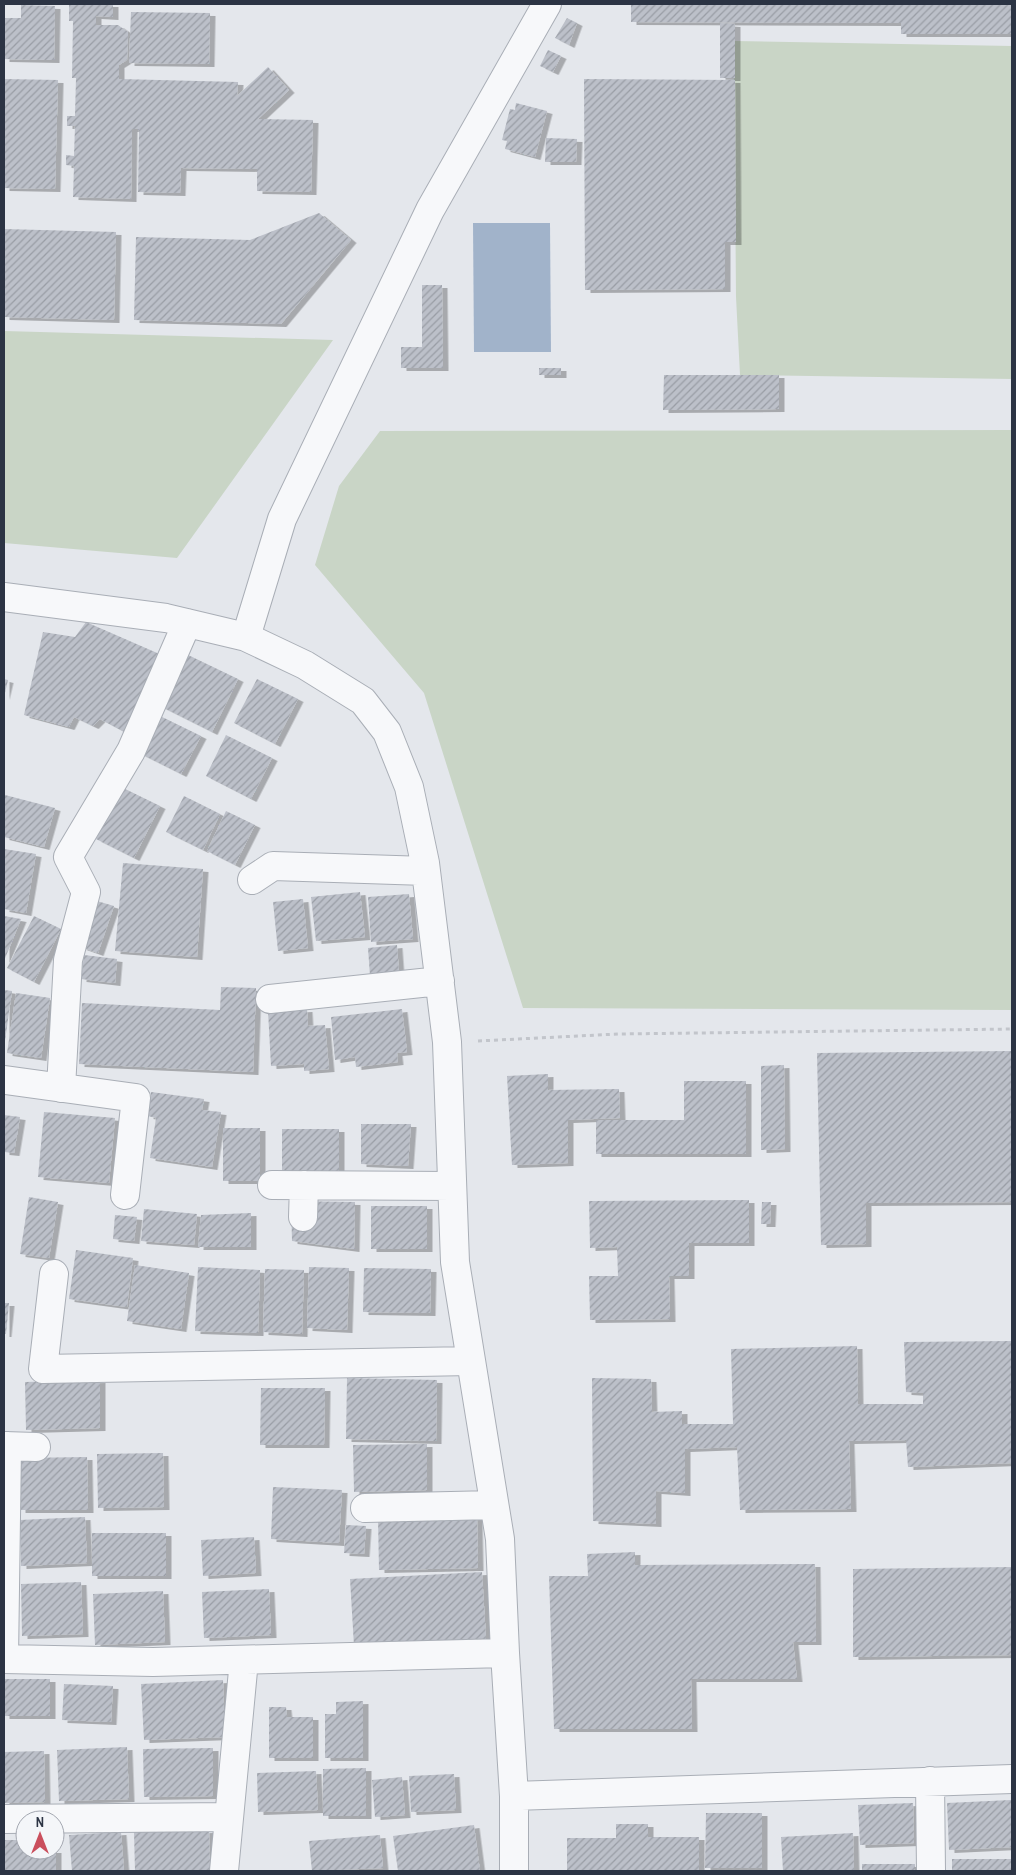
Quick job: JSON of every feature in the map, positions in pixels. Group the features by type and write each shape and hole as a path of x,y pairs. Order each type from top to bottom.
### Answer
{"street":[{"path":"246,637 282,519 290,501 430,210 547,4"},
{"path":"4,597 187,622 246,637 306,665 363,700 387,732 409,787 426,871 447,1042 455,1262 500,1539 514,1796 514,1871"},
{"path":"61,1088 68,960 86,892 68,857 131,751 187,622"},
{"path":"252,880 274,866 426,871"},
{"path":"270,999 440,981"},
{"path":"4,1080 136,1098 125,1195"},
{"path":"272,1185 452,1186"},
{"path":"302,1217 304,1185"},
{"path":"54,1274 43,1369 471,1361"},
{"path":"36,1447 5,1446 4,1659 153,1662 505,1653"},
{"path":"365,1508 494,1505"},
{"path":"224,1871 244,1660"},
{"path":"514,1796 1012,1779"},
{"path":"930,1781 931,1871"},
{"path":"4,1819 229,1817"}],"path":[{"path":"447,1042 618,1034 1012,1029"}],"green space":[{"path":"734,41 1012,46 1012,379 740,375 736,297"},
{"path":"4,331 333,340 177,558 4,543"},
{"path":"1012,430 1012,1010 523,1008 424,693 315,565 339,486 380,431"}],"water":[{"path":"473,223 550,223 551,352 474,352"}],"building":[{"path":"69,4 113,4 113,17 96,16 96,25 118,25 128,32 127,60 119,65 119,79 238,82 237,96 268,67 289,90 258,119 313,120 311,192 257,191 257,169 181,168 180,193 138,192 139,129 132,129 131,199 73,197 74,166 66,165 66,155 74,156 75,126 67,126 67,116 75,116 76,78 72,78 73,21 69,21"},
{"path":"631,4 1012,4 1012,34 901,34 901,23 631,22"},
{"path":"21,5 55,6 54,60 4,59 4,18 21,18"},
{"path":"131,12 210,13 209,64 129,63"},
{"path":"567,18 577,23 569,45 555,38"},
{"path":"720,23 735,24 735,78 720,78"},
{"path":"548,50 561,56 553,72 540,66"},
{"path":"4,79 58,80 55,189 4,188"},
{"path":"584,79 735,80 736,242 725,242 725,289 585,290"},
{"path":"516,103 547,111 535,157 505,149 507,141 502,140 510,109 515,110"},
{"path":"546,138 577,139 576,162 545,162"},
{"path":"319,213 351,240 281,324 134,320 136,237 250,240"},
{"path":"4,229 116,232 114,320 4,317"},
{"path":"422,285 442,285 443,368 401,368 401,347 422,347"},
{"path":"539,368 561,368 561,375 539,375"},
{"path":"664,375 779,375 779,409 663,410"},
{"path":"86,622 164,656 128,734 100,719 93,726 74,717 69,727 24,715 43,632 75,637"},
{"path":"186,654 238,679 212,732 160,706"},
{"path":"4,679 8,680 4,697"},
{"path":"257,679 298,699 275,744 234,723"},
{"path":"158,715 201,736 181,774 139,753"},
{"path":"226,735 272,758 251,799 206,776"},
{"path":"121,787 160,806 134,858 96,839"},
{"path":"5,795 55,808 44,847 4,837"},
{"path":"184,796 220,814 203,850 166,832"},
{"path":"226,811 255,825 235,865 207,851"},
{"path":"4,849 36,854 26,913 4,909"},
{"path":"123,863 203,869 197,957 115,951"},
{"path":"360,892 365,937 316,941 311,897"},
{"path":"409,894 413,939 371,942 368,897"},
{"path":"303,899 308,948 278,951 273,902"},
{"path":"97,901 114,906 98,953 81,947"},
{"path":"4,916 21,919 4,961"},
{"path":"34,916 61,929 34,982 7,968"},
{"path":"397,945 399,973 370,976 368,948"},
{"path":"84,955 117,959 115,983 81,979"},
{"path":"221,987 256,988 253,1072 79,1064 82,1003 220,1010"},
{"path":"4,990 12,991 5,1041 4,1040"},
{"path":"16,993 50,998 41,1058 7,1053"},
{"path":"307,1009 308,1026 325,1025 329,1069 304,1071 304,1064 271,1066 268,1011"},
{"path":"402,1009 407,1052 397,1053 398,1062 356,1067 355,1057 335,1060 331,1017"},
{"path":"1012,1051 1012,1202 866,1203 866,1244 821,1245 817,1053"},
{"path":"784,1065 785,1149 761,1150 761,1066"},
{"path":"548,1074 548,1090 619,1089 620,1118 568,1120 568,1163 512,1165 507,1076"},
{"path":"684,1081 746,1081 746,1154 596,1154 596,1120 684,1120"},
{"path":"151,1092 204,1099 202,1110 221,1112 212,1167 150,1158 156,1118 148,1116"},
{"path":"44,1112 115,1118 109,1183 38,1177"},
{"path":"4,1115 20,1117 14,1153 4,1152"},
{"path":"361,1124 411,1124 408,1166 361,1164"},
{"path":"223,1128 260,1128 260,1181 223,1181"},
{"path":"282,1129 339,1129 339,1173 282,1173"},
{"path":"29,1197 58,1202 49,1258 20,1254"},
{"path":"749,1200 749,1243 689,1243 689,1276 669,1276 670,1319 590,1320 589,1276 618,1276 617,1247 590,1248 589,1201"},
{"path":"291,1201 355,1202 354,1249 292,1241"},
{"path":"762,1202 771,1202 770,1224 761,1224"},
{"path":"371,1206 427,1206 427,1249 371,1249"},
{"path":"144,1209 197,1214 194,1245 141,1241"},
{"path":"251,1213 251,1247 198,1247 201,1215"},
{"path":"115,1215 137,1217 134,1241 113,1239"},
{"path":"76,1250 133,1258 127,1307 69,1299"},
{"path":"135,1265 189,1273 181,1329 127,1321"},
{"path":"198,1267 260,1270 258,1333 195,1331"},
{"path":"309,1267 349,1268 347,1330 307,1328"},
{"path":"364,1268 431,1269 430,1313 363,1312"},
{"path":"265,1269 304,1270 302,1334 263,1332"},
{"path":"4,1303 9,1303 6,1334 4,1334"},
{"path":"1012,1341 1012,1463 908,1467 906,1440 849,1441 851,1509 740,1510 737,1447 685,1449 685,1493 656,1491 656,1524 593,1521 592,1378 651,1379 652,1412 682,1411 682,1424 733,1424 731,1349 857,1346 858,1404 923,1404 923,1393 906,1392 904,1342"},
{"path":"347,1378 437,1380 436,1441 346,1439"},
{"path":"100,1380 100,1428 26,1430 25,1382"},
{"path":"261,1388 325,1388 324,1445 260,1445"},
{"path":"427,1444 427,1490 354,1492 353,1445"},
{"path":"163,1453 164,1507 98,1508 97,1454"},
{"path":"87,1457 88,1510 20,1510 20,1458"},
{"path":"273,1487 342,1490 339,1543 271,1539"},
{"path":"85,1517 87,1563 21,1566 20,1520"},
{"path":"477,1517 478,1568 379,1570 378,1518"},
{"path":"346,1525 366,1526 364,1554 344,1553"},
{"path":"92,1533 166,1533 166,1576 92,1576"},
{"path":"254,1537 256,1573 203,1576 201,1540"},
{"path":"635,1552 635,1565 815,1564 816,1642 793,1642 797,1679 691,1679 692,1729 554,1729 549,1576 588,1576 587,1554"},
{"path":"1012,1567 1012,1655 853,1657 853,1569"},
{"path":"482,1572 486,1639 354,1646 350,1579"},
{"path":"81,1582 83,1634 22,1636 21,1584"},
{"path":"269,1589 271,1635 204,1638 202,1592"},
{"path":"163,1591 165,1642 95,1645 93,1594"},
{"path":"4,1679 50,1679 50,1716 4,1716"},
{"path":"223,1680 225,1737 144,1740 141,1684"},
{"path":"64,1684 113,1686 111,1722 62,1720"},
{"path":"363,1701 363,1758 325,1758 325,1714 336,1714 336,1702"},
{"path":"269,1707 286,1707 287,1717 313,1717 313,1758 269,1758"},
{"path":"127,1747 129,1799 59,1801 57,1750"},
{"path":"213,1748 213,1796 144,1797 143,1749"},
{"path":"44,1751 45,1802 4,1803 4,1752"},
{"path":"366,1768 366,1816 323,1816 323,1769"},
{"path":"316,1771 318,1810 258,1812 257,1773"},
{"path":"454,1774 456,1810 411,1812 409,1776"},
{"path":"402,1777 405,1815 375,1817 372,1780"},
{"path":"1011,1800 1012,1847 949,1850 947,1803"},
{"path":"913,1803 914,1843 860,1845 858,1805"},
{"path":"706,1813 762,1813 762,1868 705,1868"},
{"path":"616,1824 648,1824 648,1837 699,1837 699,1871 567,1871 567,1838 616,1838"},
{"path":"474,1825 480,1871 398,1871 393,1836"},
{"path":"209,1830 210,1871 135,1871 134,1832"},
{"path":"121,1832 124,1871 72,1871 69,1835"},
{"path":"853,1833 854,1871 783,1871 781,1837"},
{"path":"380,1835 383,1868 312,1871 309,1841"},
{"path":"4,1840 15,1840 15,1860 56,1860 56,1871 4,1871"},
{"path":"952,1859 1012,1859 1012,1871 952,1871"},
{"path":"862,1864 915,1864 915,1871 862,1871"}]}
